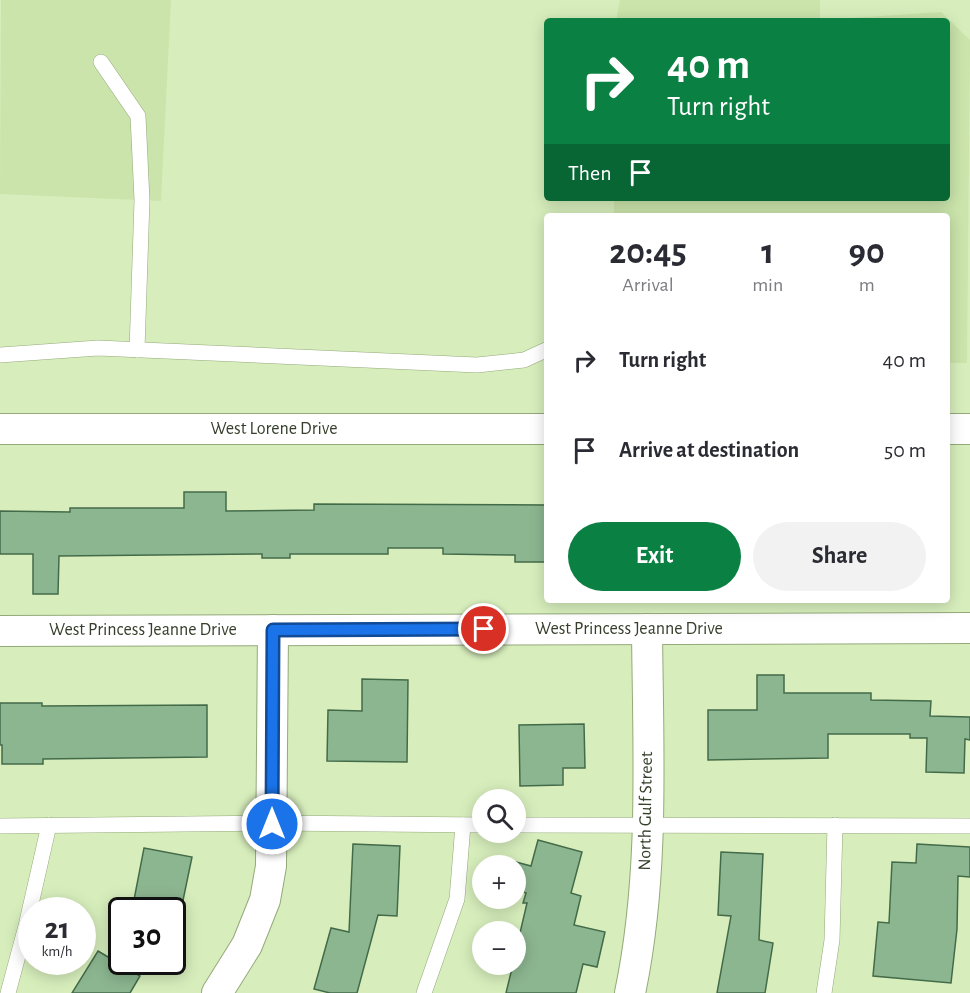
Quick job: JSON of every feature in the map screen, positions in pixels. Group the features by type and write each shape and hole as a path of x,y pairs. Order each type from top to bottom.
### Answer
{"street":[{"name":"West Lorene Drive","path":"0,429 544,429"},
{"path":"950,429 970,429"},
{"name":"West Princess Jeanne Drive","path":"0,631 970,628"},
{"name":"North Gulf Street","path":"630,993 638,956 648,825 647,629"},
{"path":"217,993 247,945 265,900 271,866 273,630"}],"lane":[{"path":"101,62 138,116 142,200 137,350"},
{"path":"0,355 98,348 477,365 524,360 544,351"},
{"path":"8,993 49,825"},
{"path":"424,993 458,898 463,825"},
{"path":"0,826 472,825"},
{"path":"526,825 970,826"},
{"path":"824,993 832,940 835,825"}],"shaded area":[{"path":"1,0 171,0 161,201 0,194"},
{"path":"620,0 820,0 820,18 617,18"},
{"path":"941,12 947,18 850,18"},
{"path":"950,21 970,40 967,363 950,363 950,213 614,213 614,201 950,201"}],"building":[{"path":"184,492 226,492 226,511 314,510 314,504 544,505 544,562 515,562 515,555 443,554 443,548 388,548 388,554 290,554 290,558 262,558 262,554 59,556 58,594 33,594 33,554 0,554 0,511 70,512 70,508 184,508"},
{"path":"757,675 784,675 784,693 871,693 871,700 931,701 930,716 970,717 970,740 965,739 964,773 926,772 927,738 910,738 910,734 828,734 828,758 708,760 708,710 757,710"},
{"path":"362,679 408,680 407,762 327,761 328,710 362,711"},
{"path":"0,703 42,703 42,706 207,705 207,757 43,759 43,764 2,764"},
{"path":"584,724 585,768 563,768 563,785 520,786 519,725"},
{"path":"538,840 582,852 571,893 581,896 574,925 605,932 597,967 583,964 576,993 506,993 510,975 526,975 526,921 523,921 527,903 526,865 531,866"},
{"path":"353,844 400,846 397,916 378,915 357,993 330,993 314,989 331,928 349,932"},
{"path":"917,844 970,847 970,877 958,876 957,929 951,983 873,976 878,922 889,923 892,862 916,863"},
{"path":"144,848 192,857 184,897 135,897"},
{"path":"721,852 763,854 759,940 773,943 765,993 717,993 731,916 718,915"},
{"path":"98,951 108,957 108,975 140,976 130,993 72,993 83,975 96,975"}],"route":[{"path":"272,824 273,630 484,629"}]}
